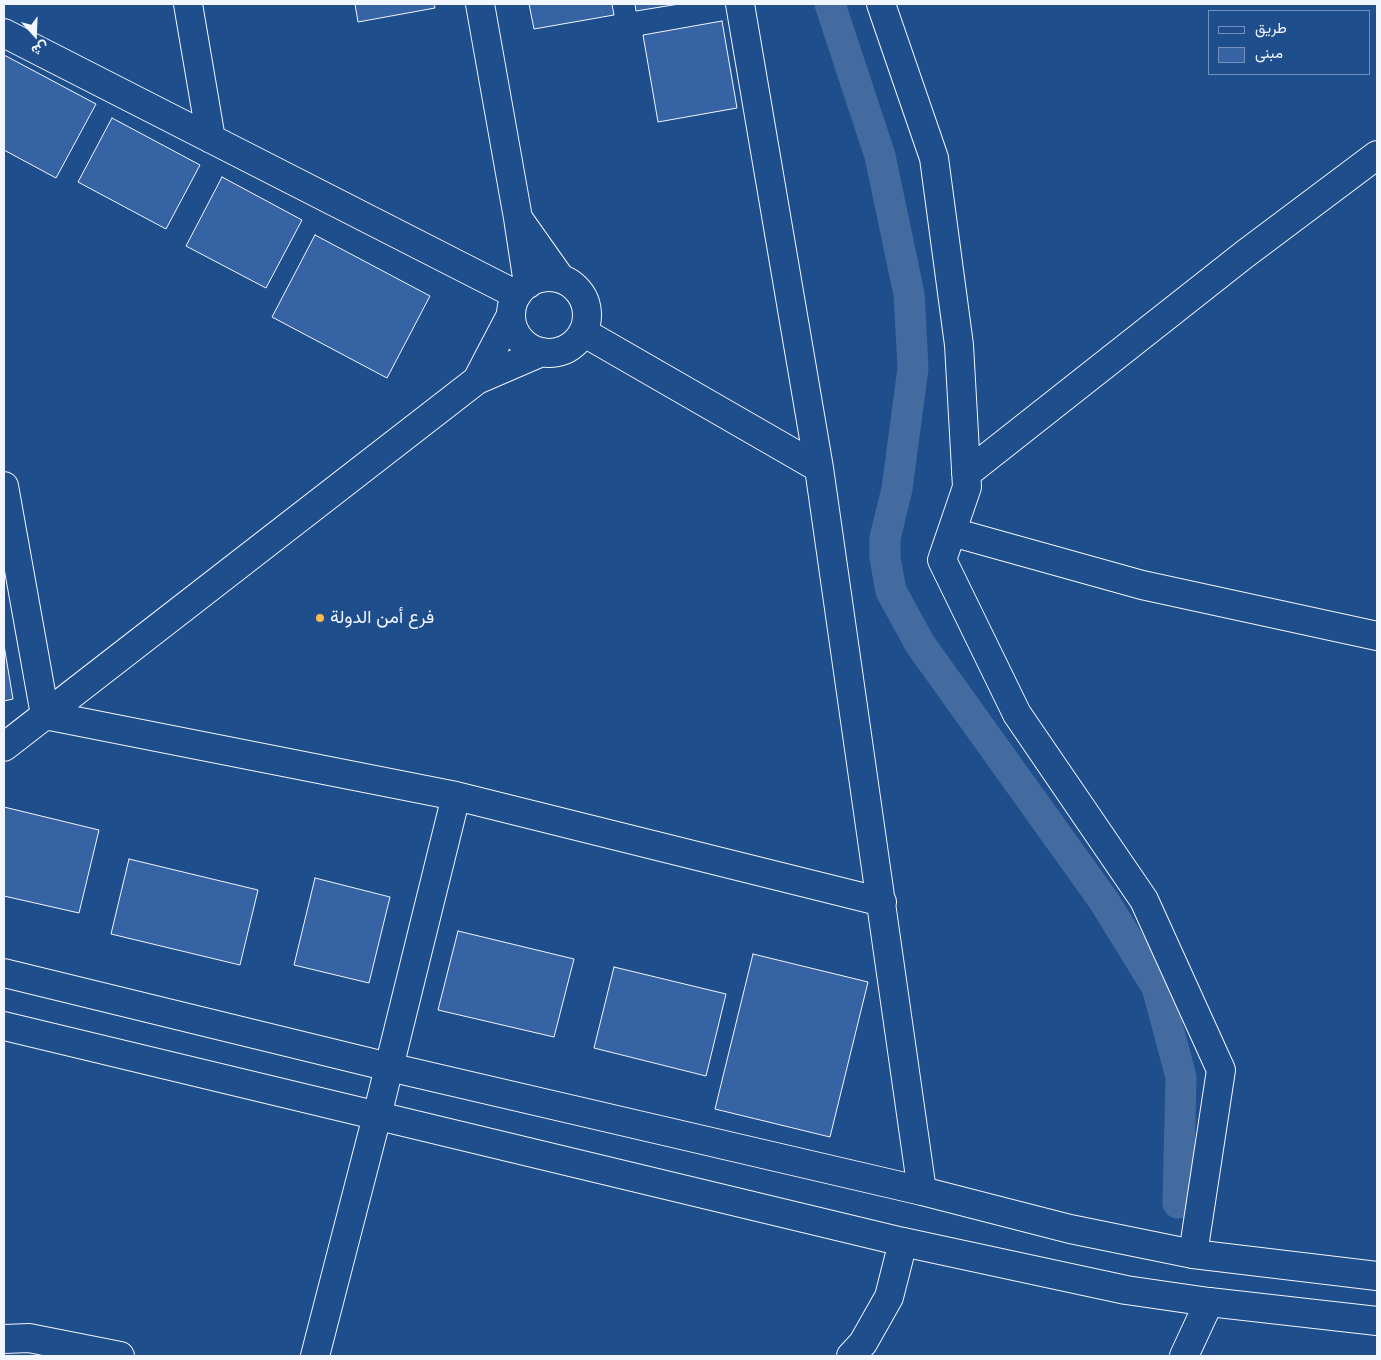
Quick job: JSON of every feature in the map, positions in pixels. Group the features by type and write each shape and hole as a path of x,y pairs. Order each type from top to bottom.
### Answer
{"street":[{"path":"188,4 211,139"},
{"path":"477,380 518,298 538,279 550,277 561,279 572,285 581,294 586,307 587,320 583,332 576,342 566,349 554,352 542,352 530,347 520,339 514,328 518,298 518,218 480,4"},
{"path":"740,4 819,468 922,1191"},
{"path":"881,4 934,158 959,344 967,488 942,560 1017,714 1144,900 1221,1070 1193,1254"},
{"path":"4,33 518,298"},
{"path":"966,474 1237,260 1377,155"},
{"path":"518,218 561,279"},
{"path":"583,332 819,468"},
{"path":"4,747 477,380 542,352"},
{"path":"4,486 45,715"},
{"path":"952,532 1142,585 1377,636"},
{"path":"45,715 456,796 882,902"},
{"path":"315,1356 377,1116 456,796"},
{"path":"4,973 389,1067 922,1191 1070,1229 1193,1254 1377,1276"},
{"path":"4,1026 903,1242 1126,1290 1209,1302 1377,1321"},
{"path":"851,1356 864,1342 889,1297 903,1242"},
{"path":"1184,1356 1209,1302"},
{"path":"4,1339 29,1338 120,1356"}],"building":[{"path":"355,4 434,4 435,8 358,22"},
{"path":"529,4 612,4 614,15 534,29"},
{"path":"635,4 679,4 636,11"},
{"path":"722,21 737,108 658,122 643,35"},
{"path":"4,55 96,104 56,178 4,150"},
{"path":"112,118 200,165 166,229 78,182"},
{"path":"222,177 302,220 266,288 186,246"},
{"path":"315,235 430,296 387,378 272,317"},
{"path":"4,645 13,699 4,701"},
{"path":"4,807 99,830 79,913 4,896"},
{"path":"129,859 258,890 240,965 111,934"},
{"path":"315,878 390,897 369,983 294,965"},
{"path":"458,931 574,959 554,1037 438,1010"},
{"path":"753,954 868,982 830,1137 715,1109"},
{"path":"614,967 726,994 706,1076 594,1048"}],"waterway":[{"path":"830,4 880,156 909,294 913,368 897,489 885,538 885,558 891,591 920,644 1104,901 1157,987 1181,1077 1178,1203"}],"place":[{"name":"فرع أمن الدولة","path":"320,618"}]}
